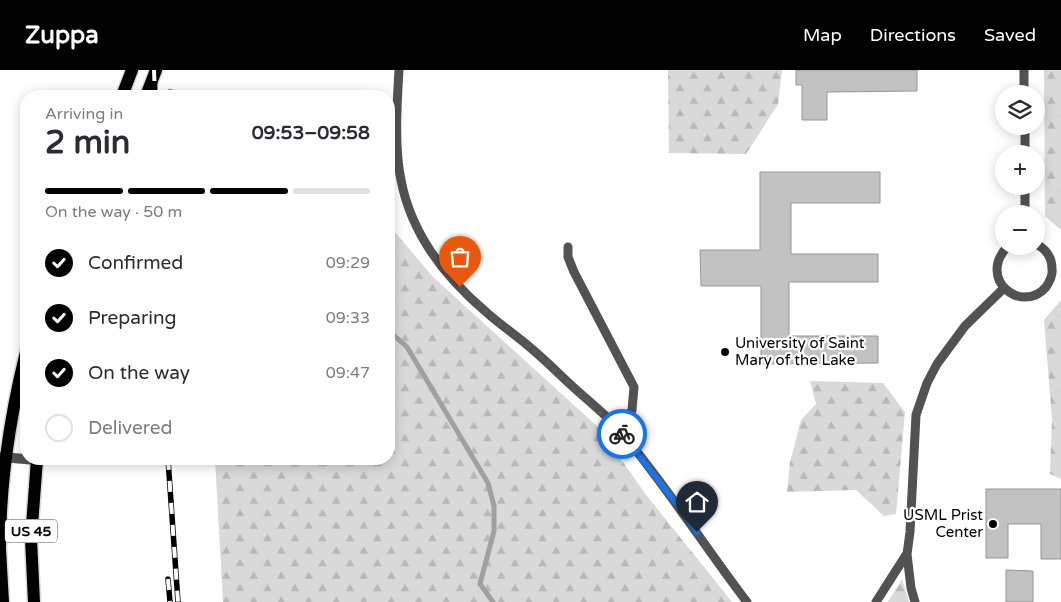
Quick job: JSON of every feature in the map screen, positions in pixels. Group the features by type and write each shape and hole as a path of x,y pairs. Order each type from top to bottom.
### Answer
{"main road":[{"path":"124,90 132,70"},
{"path":"148,90 156,70"},
{"name":"US 45","path":"3,602 0,548 3,457 20,378"},
{"name":"US 45","path":"34,602 31,539 37,465"}],"street":[{"path":"3,457 20,458"}],"lane":[{"path":"399,70 400,179 407,205 417,229 430,252 447,275 484,311 527,344 620,432 676,503 747,602"},
{"path":"1024,70 1024,85"},
{"path":"568,246 568,258 574,272 634,387 632,410 620,432"},
{"path":"1000,255 996,271 998,280 1011,293 1024,297 1038,294 1050,280 1052,263 1045,250"},
{"path":"915,602 911,588 907,554 910,532 916,415 927,382 937,364 965,326 1004,288"},
{"path":"876,602 907,554"}],"green space":[{"path":"668,70 782,70 778,104 746,154 669,153"},
{"path":"1044,70 1061,70 1061,230 1045,216"},
{"path":"395,232 433,277 598,427 647,496 732,602 223,602 215,465 395,465"},
{"path":"1061,300 1061,479 1050,474 1052,419 1044,320"},
{"path":"810,381 883,383 905,412 896,514 884,516 856,490 787,492 790,462 801,420 816,404"},
{"path":"902,579 909,602 888,602"}],"building":[{"path":"796,70 917,70 917,91 827,92 827,120 802,120 802,85 796,85"},
{"path":"760,172 880,172 880,203 791,203 791,254 878,254 878,282 789,282 789,336 878,336 878,363 761,364 761,286 701,286 700,250 760,250"},
{"path":"986,489 1061,489 1061,559 1041,559 1041,524 1008,524 1008,558 986,558"},
{"path":"1006,570 1033,571 1033,602 1006,602"}],"waterway":[{"path":"395,336 407,347 488,483 494,506 494,531 480,584 493,602"}],"railway":[{"path":"154,70 155,90"},
{"path":"168,465 178,602"},
{"path":"168,579 170,602"}],"way so far":[{"path":"460,287 484,311 527,344 613,423 622,434"}],"place":[{"name":"University of Saint Mary of the Lake","path":"725,352"},
{"name":"USML Prist Center","path":"993,524"}],"route":[{"path":"622,434 631,443 697,532"}]}
